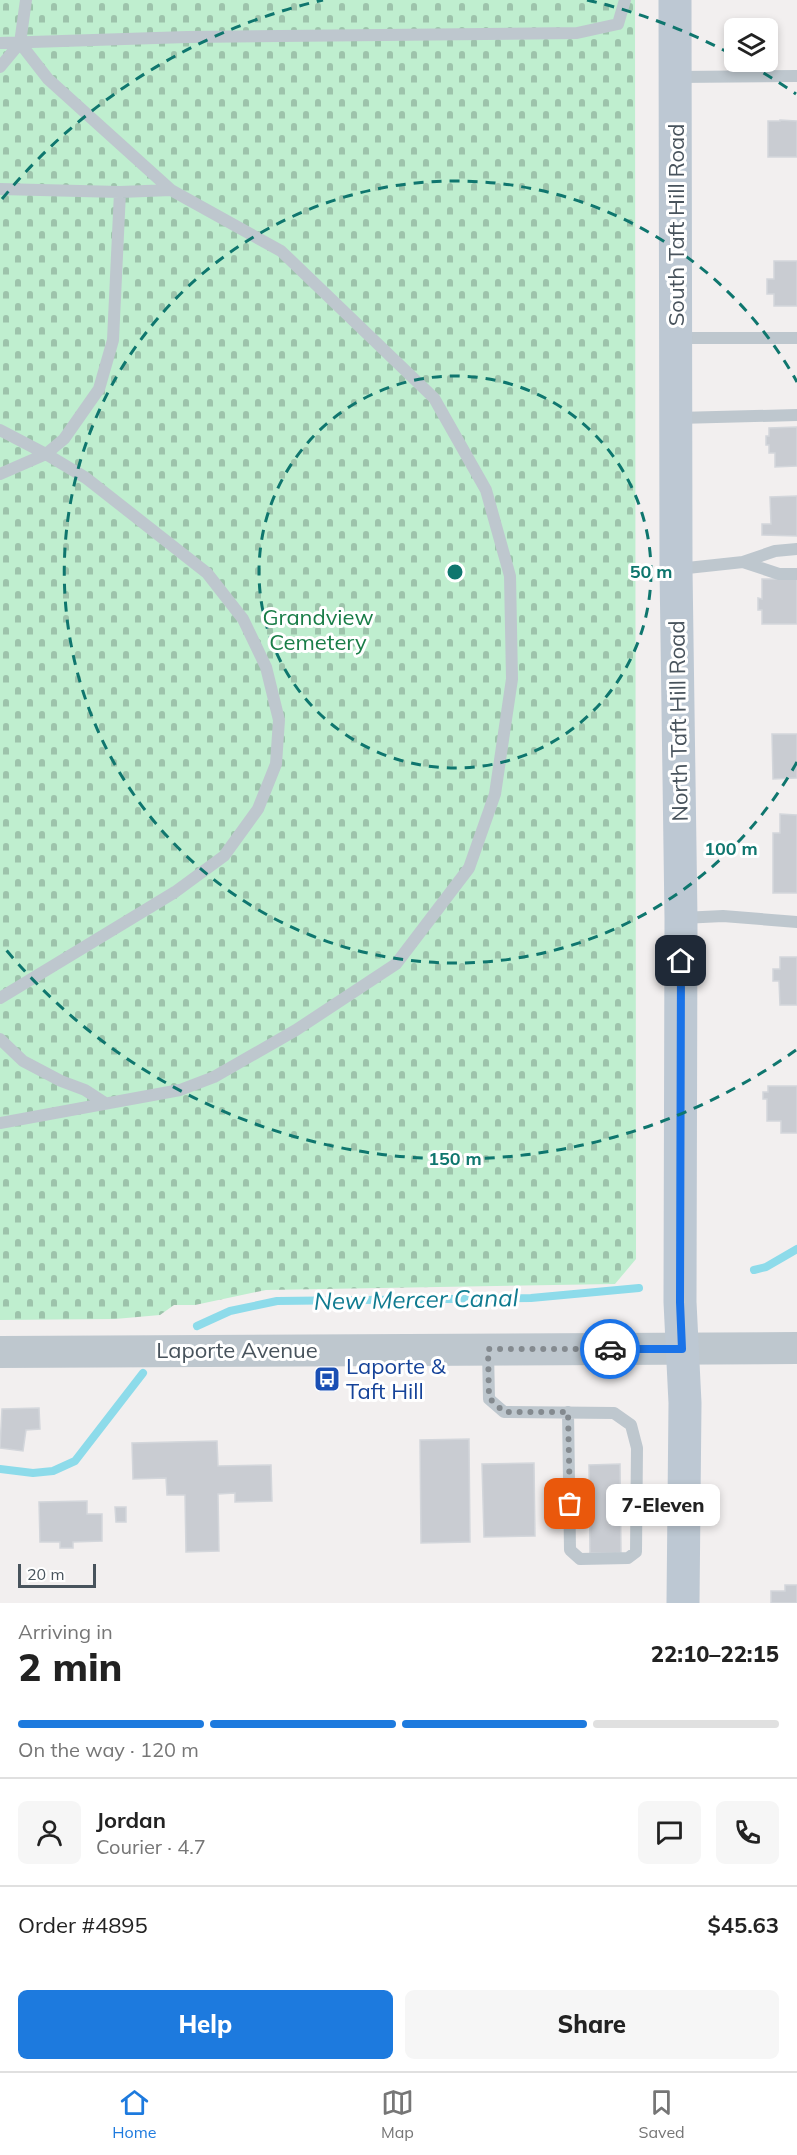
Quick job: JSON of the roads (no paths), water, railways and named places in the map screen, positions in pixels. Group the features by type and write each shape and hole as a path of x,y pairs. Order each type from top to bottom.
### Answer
{"main road":[{"name":"South Taft Hill Road","path":"675,0 676,450"},
{"name":"North Taft Hill Road","path":"676,450 681,918 680,1302 685,1403 683,1603"}],"street":[{"name":"Laporte Avenue","path":"0,1352 797,1348"}],"lane":[{"path":"0,67 20,43 26,0"},
{"path":"0,43 577,33 618,24 625,0"},
{"path":"0,1123 180,1090 214,1077 296,1030 396,964 470,868 495,794 512,679 510,576 486,490 434,398 281,251 171,190 48,79 20,43"},
{"path":"676,77 797,76"},
{"path":"0,189 120,192 171,190"},
{"path":"0,474 46,454 64,439 99,388 113,340 120,192"},
{"path":"676,338 797,338"},
{"path":"675,418 797,415"},
{"path":"0,430 86,478 207,573 243,619 267,667 279,720 276,764 258,809 224,856 175,892 0,998"},
{"path":"676,569 743,562 775,552 797,549"},
{"path":"743,562 778,574 797,574"},
{"path":"681,918 723,916 797,922"},
{"path":"0,1039 23,1061 61,1081 85,1089 105,1103"},
{"path":"488,1349 489,1398 504,1412 568,1412 614,1413 631,1425 637,1448 636,1552 628,1558 580,1559 570,1550 568,1412"},
{"path":"636,1506 684,1507"}],"waterway":[{"name":"New Mercer Canal","path":"754,1270 766,1267 797,1249"},
{"name":"New Mercer Canal","path":"197,1326 230,1311 277,1301 531,1298 639,1288"},
{"name":"New Mercer Canal","path":"0,1469 33,1473 53,1471 75,1461 143,1373"}],"place":[{"name":"Laporte & Taft Hill","path":"327,1379"},
{"name":"7-Eleven","path":"570,1504"}],"park label":[{"name":"Grandview Cemetery","path":"318,630"}]}
